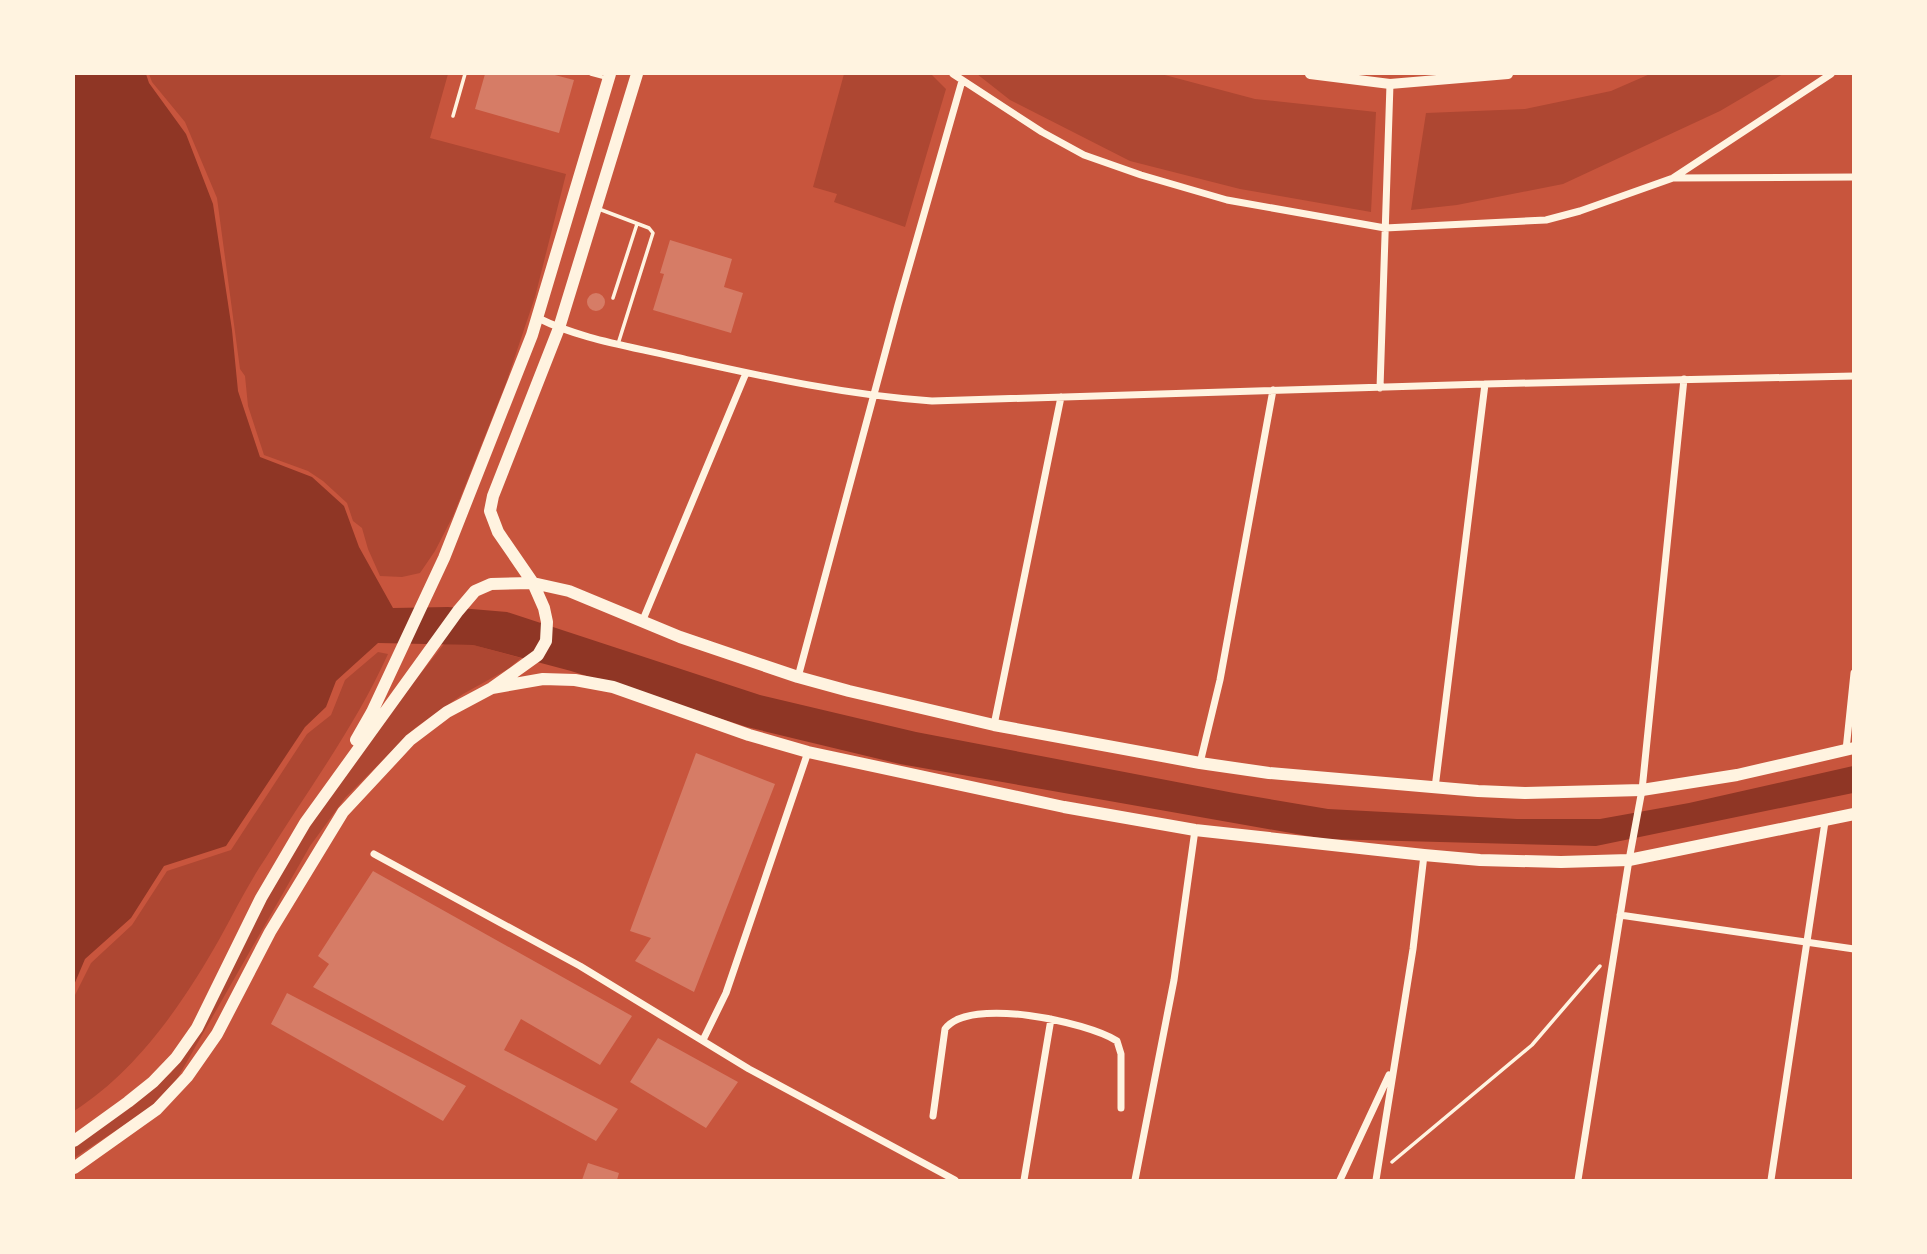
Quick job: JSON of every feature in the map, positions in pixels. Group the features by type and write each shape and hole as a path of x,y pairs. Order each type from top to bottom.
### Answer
{"main road":[{"path":"74,1168 157,1110 187,1077 217,1034 270,932 343,812 411,740 447,712 492,688 527,665 538,655 546,641 547,622 544,608 533,583 498,532 490,511 493,496 559,328 637,74"},
{"path":"1310,74 1390,84 1508,74"},
{"path":"324,795 372,712 444,558 538,318 609,76"},
{"path":"74,1141 153,1082 176,1058 197,1028 287,851 324,795 475,591 491,584 533,583 569,591 642,622 799,677 849,691 994,725 1269,773 1435,788 1641,795 1850,749"},
{"path":"492,688 543,679 575,680 613,687 748,735 808,752 1064,807 1195,830 1424,855 1480,860 1561,862 1630,854 1853,814"}],"street":[{"path":"953,74 1042,132 1084,155 1227,200 1385,228 1546,220 1674,178 1831,74"},
{"path":"799,677 898,305 962,81"},
{"path":"1380,388 1390,84"},
{"path":"1674,178 1853,177"},
{"path":"538,318 559,328 618,344 746,373 875,397 932,401 1853,376"},
{"path":"642,622 746,373"},
{"path":"1578,1181 1641,795 1684,379"},
{"path":"1435,788 1485,384"},
{"path":"1200,763 1220,681 1273,390"},
{"path":"994,725 1061,397"},
{"path":"1850,749 1853,673"},
{"path":"703,1040 726,993 808,752"},
{"path":"1771,1181 1825,821"},
{"path":"1135,1181 1174,980 1195,830"},
{"path":"374,854 580,966 750,1069 955,1181"},
{"path":"1376,1178 1413,949 1424,855"},
{"path":"1620,915 1853,949"},
{"path":"933,1116 945,1028 960,1017 983,1014 1012,1014 1051,1019 1089,1028 1117,1041 1121,1054 1121,1108"},
{"path":"1024,1181 1051,1019"},
{"path":"1340,1181 1394,1065"}],"lane":[{"path":"453,116 465,74"},
{"path":"591,74 609,76"},
{"path":"597,208 649,228 653,233 618,344"},
{"path":"612,298 637,223"}],"path":[{"path":"1376,1178 1425,1133 1532,1045 1615,948"}],"shaded area":[{"path":"74,74 146,74 149,83 186,134 213,204 232,330 238,391 260,457 312,477 344,506 359,547 393,608 448,607 507,612 760,695 916,732 1328,809 1517,819 1600,819 1689,803 1853,766 1853,793 1596,846 1325,839 900,764 747,727 571,671 473,645 378,643 336,681 326,707 305,727 226,846 164,866 131,918 85,959 74,985"},
{"path":"149,74 448,74 430,138 566,174 535,297 506,383 453,516 420,573 402,577 380,576 362,528 353,521 347,503 308,471 264,455 248,406 245,376 240,369 217,198 185,122 152,82"},
{"path":"844,74 931,74 946,89 905,227 834,202 837,194 813,187"},
{"path":"977,74 1161,74 1255,99 1376,112 1371,212 1240,189 1130,161 1010,100"},
{"path":"1650,74 1783,74 1720,111 1563,184 1457,205 1411,210 1426,113 1525,109 1611,91"},
{"path":"444,644 473,645 521,658 415,728 345,798 310,846 177,1079 150,1108 74,1158 74,1144 171,1073 189,1046 286,860 387,716"},
{"path":"378,652 388,654 361,707 253,878 191,986 138,1056 97,1095 74,1111 74,997 91,963 132,925 167,871 231,850 307,734 331,715 345,680"}],"building":[{"path":"485,74 551,74 574,80 559,133 475,109"},
{"path":"670,240 732,259 724,287 743,293 731,333 653,310 664,274 660,273"},
{"path":"596,293 602,296 605,302 602,308 596,311 590,308 587,302 590,296"},
{"path":"696,753 775,784 694,992 635,961 651,938 630,931"},
{"path":"373,871 632,1016 600,1065 521,1019 504,1050 618,1109 596,1141 313,987 329,964 318,956"},
{"path":"287,993 466,1086 443,1121 271,1024"},
{"path":"658,1038 738,1082 706,1128 630,1082"},
{"path":"588,1163 619,1173 617,1180 582,1180"}]}
